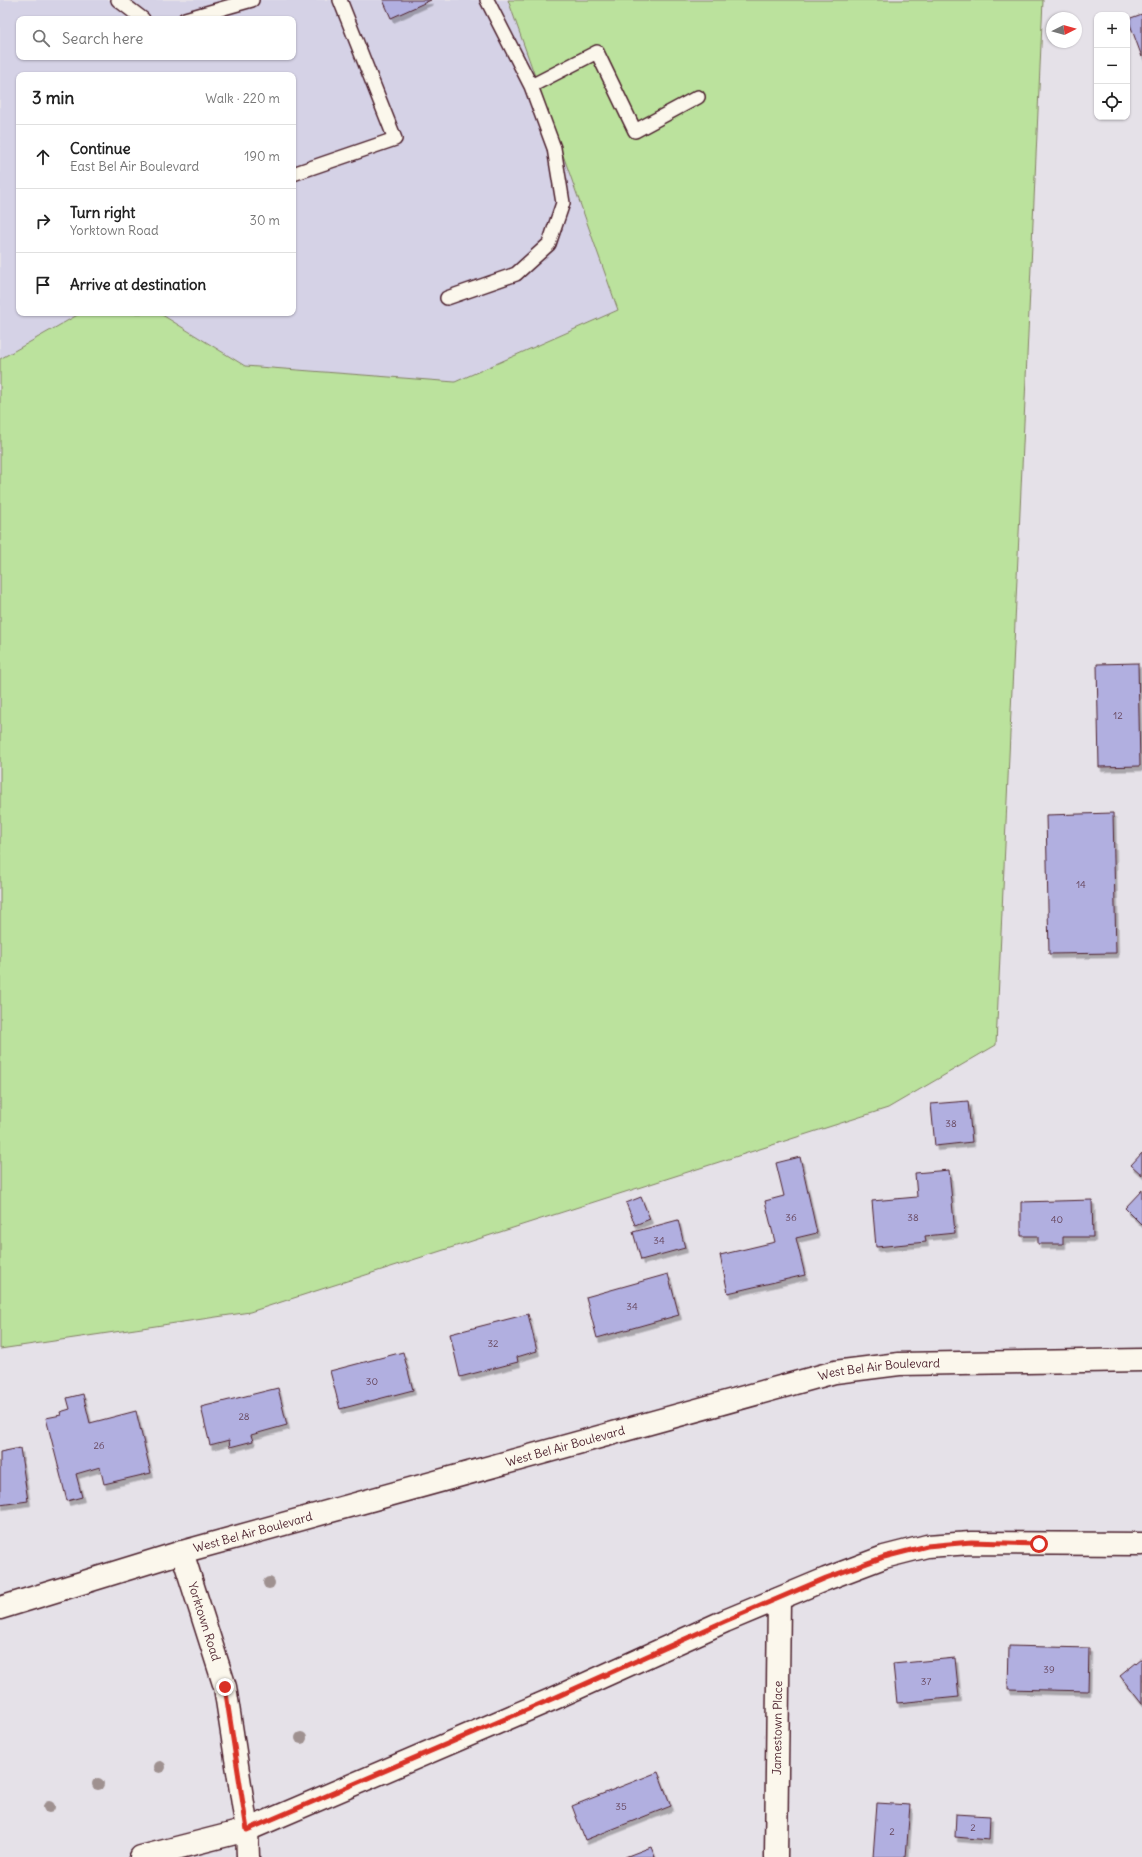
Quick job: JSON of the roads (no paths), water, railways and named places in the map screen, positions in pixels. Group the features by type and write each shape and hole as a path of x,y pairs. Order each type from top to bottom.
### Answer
{"street":[{"name":"West Bel Air Boulevard","path":"0,1608 182,1552 834,1372 899,1364 1142,1360"},
{"path":"141,1857 247,1830 547,1702 725,1621 826,1578 884,1557 927,1546 971,1542 1142,1544"},
{"name":"Yorktown Road","path":"182,1552 225,1687 247,1830 248,1857"},
{"name":"Jamestown Place","path":"776,1857 779,1599"}],"lane":[{"path":"118,0 139,16"},
{"path":"196,16 252,0"},
{"path":"296,173 395,139 340,0"},
{"path":"447,298 516,274 549,244 563,203 554,148 531,86 487,0"},
{"path":"531,86 597,52 636,131 698,97"}]}
